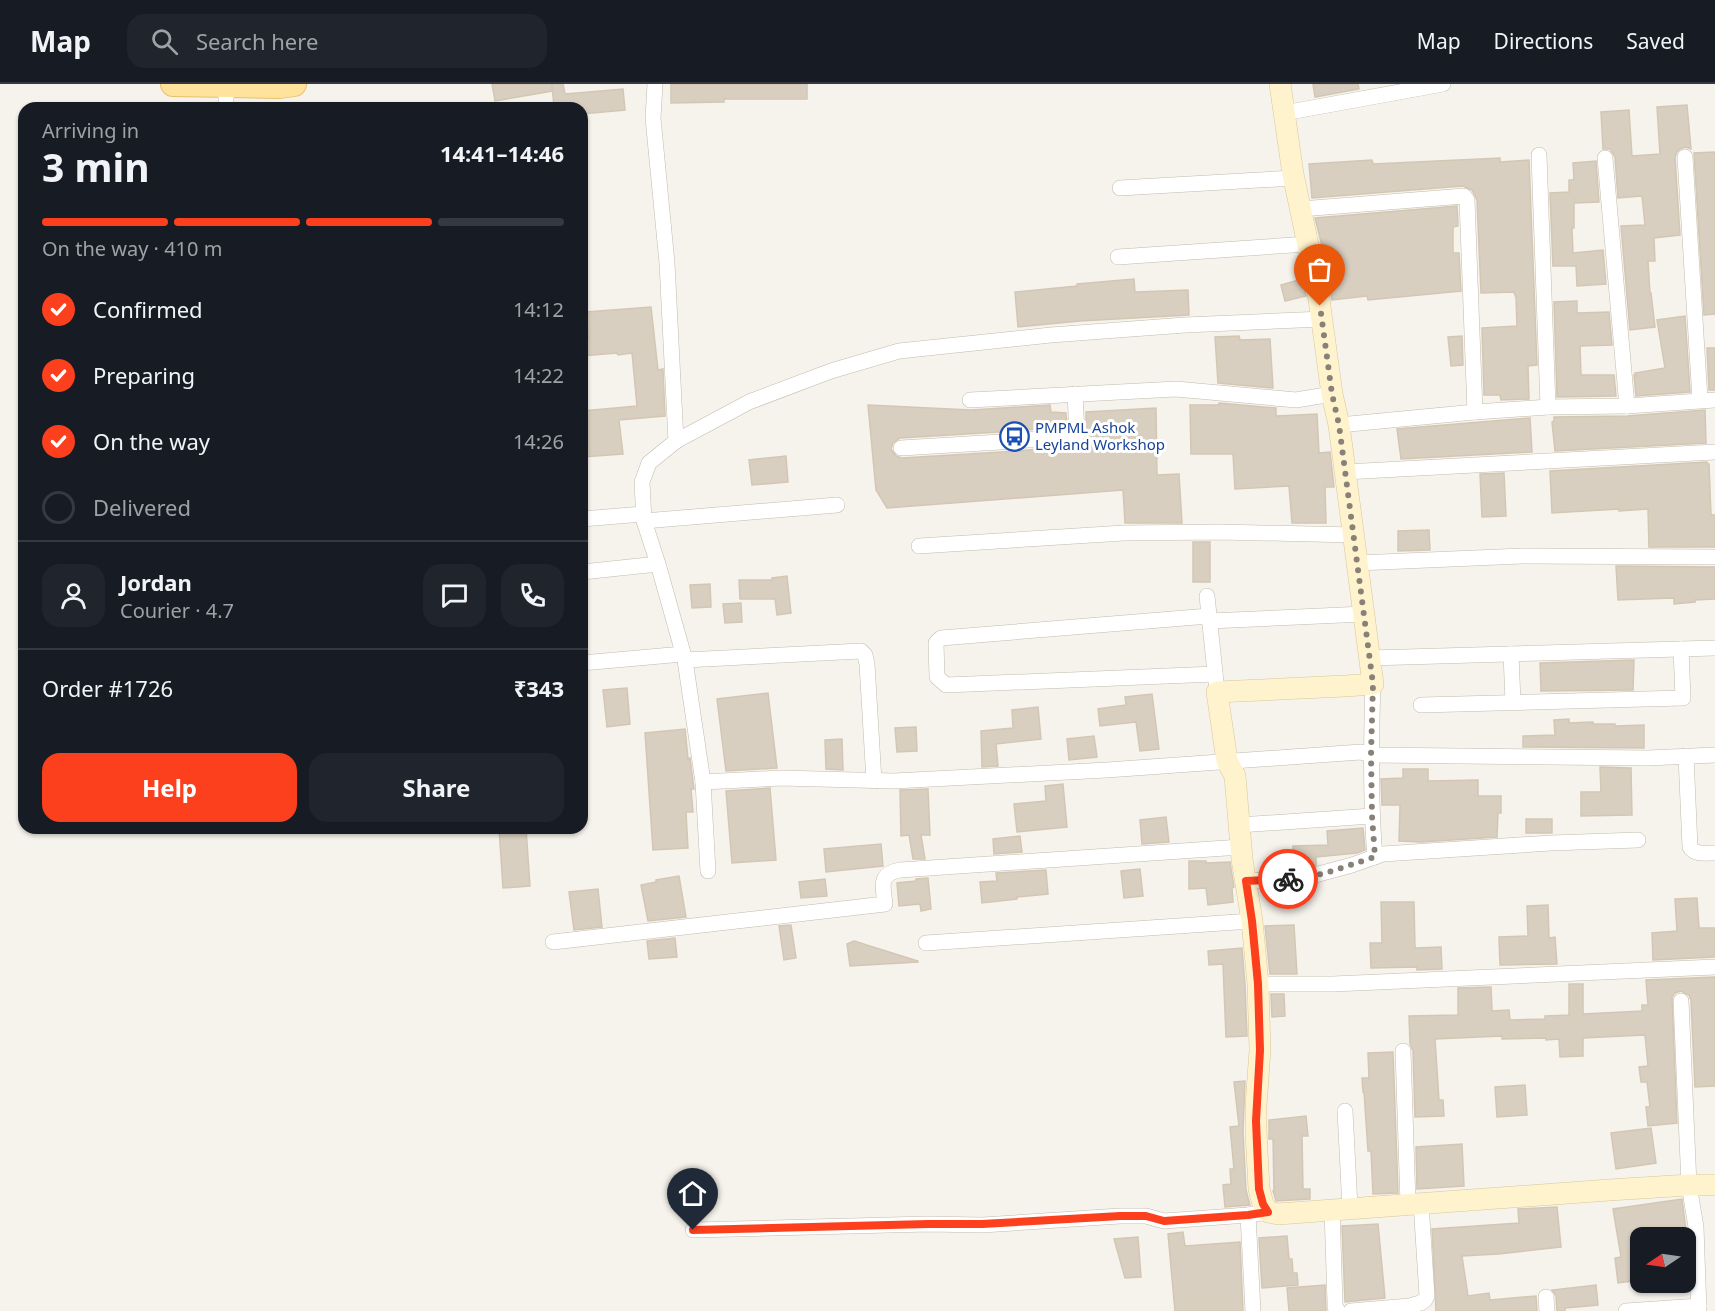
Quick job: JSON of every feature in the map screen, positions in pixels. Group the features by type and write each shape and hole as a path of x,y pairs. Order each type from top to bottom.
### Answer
{"main road":[{"path":"173,84 280,86 294,84"}],"street":[{"path":"226,84 226,102"},
{"path":"655,84 653,118 667,273 676,441"},
{"path":"1280,84 1294,178 1323,319 1370,658 1373,684 1371,755 1375,857"},
{"path":"1284,113 1443,84"},
{"path":"1539,155 1548,407"},
{"path":"1685,157 1710,400 1715,412"},
{"path":"1605,158 1627,406"},
{"path":"1120,188 1294,178"},
{"path":"1300,209 1464,196 1467,200 1475,412"},
{"path":"1118,257 1308,244"},
{"path":"708,872 703,782 684,657 644,517 642,482 649,463 676,441 749,402 831,371 899,351 1073,334 1323,319"},
{"path":"970,400 1176,389 1296,400 1332,394"},
{"path":"901,448 1077,435 1075,394"},
{"path":"1339,425 1548,407 1627,406 1710,400"},
{"path":"1346,472 1715,452"},
{"path":"588,519 837,505"},
{"path":"919,546 1124,533 1220,532 1354,535"},
{"path":"1357,563 1521,556 1715,557"},
{"path":"588,571 658,564"},
{"path":"1207,596 1227,761 1235,776 1241,847 1252,921 1258,984 1260,1050 1256,1131 1259,1189 1263,1204 1258,1214 1253,1311"},
{"path":"1364,614 1209,619 941,638 936,643 937,677 946,686 1216,683 1345,686 1373,684"},
{"path":"1370,658 1715,648"},
{"path":"1421,705 1683,698 1681,649"},
{"path":"588,663 861,651 865,655 867,664 874,781"},
{"path":"1511,654 1513,702"},
{"path":"703,782 781,778 894,781 1361,752 1371,755 1636,758 1715,755"},
{"path":"1686,756 1690,847 1695,852 1715,853"},
{"path":"1239,825 1372,816"},
{"path":"1246,881 1304,878 1383,854 1638,840"},
{"path":"553,942 885,904 883,883 886,876 900,870 1241,847"},
{"path":"926,943 1252,921"},
{"path":"1258,984 1333,984 1715,967"},
{"path":"1626,1311 1699,1309 1696,1227 1689,1185 1681,1001"},
{"path":"1351,1311 1410,1306 1425,1300 1427,1296 1414,1204 1403,1051"},
{"path":"1338,1311 1335,1303 1345,1111"},
{"path":"693,1230 982,1224 1120,1216 1146,1216 1164,1221 1715,1185"}],"building":[{"path":"492,84 552,84 552,91 495,101"},
{"path":"552,84 563,84 565,94 623,89 625,110 588,113 588,102 554,102"},
{"path":"671,84 807,84 807,99 724,99 724,102 671,103"},
{"path":"1313,84 1358,84 1359,89 1315,97"},
{"path":"1687,105 1691,149 1685,147 1680,149 1675,157 1680,235 1654,238 1655,261 1648,261 1655,327 1630,330 1621,226 1645,225 1642,196 1618,198 1615,157 1610,149 1603,149 1601,112 1629,110 1632,156 1660,154 1657,107"},
{"path":"1715,152 1715,314 1704,315 1694,153"},
{"path":"1500,158 1500,162 1529,160 1537,365 1528,366 1529,399 1501,400 1500,395 1484,395 1482,328 1517,326 1516,298 1514,292 1481,293 1477,200 1472,190 1463,186 1312,198 1309,164 1372,160 1373,164"},
{"path":"1596,161 1599,202 1574,203 1573,253 1603,250 1606,284 1577,286 1576,266 1553,266 1550,193 1569,192 1569,180 1574,180 1573,163"},
{"path":"1457,206 1458,226 1453,227 1453,253 1459,253 1461,291 1368,300 1367,296 1332,300 1315,218"},
{"path":"1134,279 1135,292 1188,290 1189,315 1018,327 1015,292"},
{"path":"1302,279 1306,296 1285,301 1281,285"},
{"path":"1577,301 1577,313 1609,312 1612,345 1580,346 1581,375 1614,375 1616,396 1557,397 1554,302"},
{"path":"651,307 658,370 663,369 665,416 619,420 623,454 588,457 588,410 637,406 632,353 588,355 588,312"},
{"path":"1685,316 1690,392 1636,396 1635,373 1665,368 1657,320"},
{"path":"1239,336 1240,340 1270,339 1273,388 1218,383 1215,337"},
{"path":"1462,336 1463,365 1451,366 1448,337"},
{"path":"1707,348 1715,348 1715,390 1709,390"},
{"path":"1219,403 1276,408 1276,416 1317,414 1319,453 1330,452 1334,487 1325,487 1326,523 1292,523 1289,486 1235,489 1233,454 1191,454 1190,405 1219,405"},
{"name":"PMPML Ashok Leyland Workshop","path":"868,405 971,410 1050,405 1051,412 1066,413 1067,426 900,438 893,443 891,449 896,456 902,458 1078,445 1086,439 1086,412 1156,408 1157,475 1179,474 1182,523 1125,523 1123,490 887,508 876,490"},
{"path":"1705,410 1706,443 1555,451 1552,422 1554,417 1627,416"},
{"path":"1530,418 1532,452 1401,459 1397,429"},
{"path":"786,456 788,482 752,485 749,460"},
{"path":"1707,462 1709,464 1711,515 1715,515 1715,547 1649,547 1648,509 1552,513 1550,471"},
{"path":"1504,473 1506,516 1482,517 1480,474"},
{"path":"1429,530 1430,550 1398,551 1398,531"},
{"path":"1193,542 1210,542 1210,582 1193,582"},
{"path":"1616,566 1715,567 1715,599 1674,604 1674,598 1618,600"},
{"path":"787,576 791,613 777,615 775,599 740,599 739,580 772,580 772,578"},
{"path":"710,584 711,607 692,608 690,585"},
{"path":"741,603 742,622 725,623 723,604"},
{"path":"1634,660 1633,690 1541,691 1540,663"},
{"path":"627,688 630,724 607,727 603,690"},
{"path":"768,693 777,768 726,771 717,699"},
{"path":"1152,694 1159,749 1140,751 1136,722 1100,726 1098,709 1126,705 1125,697"},
{"path":"1038,707 1041,739 996,744 998,766 982,767 981,731 1013,728 1012,710"},
{"path":"1569,719 1569,723 1644,725 1644,748 1523,747 1523,736 1555,735 1554,720"},
{"path":"916,727 917,751 897,752 895,728"},
{"path":"685,729 694,789 691,789 693,812 686,812 688,848 653,850 645,733"},
{"path":"1094,736 1097,757 1069,760 1067,739"},
{"path":"842,739 843,770 826,769 825,740"},
{"path":"1600,767 1631,768 1632,815 1581,816 1581,792 1601,792"},
{"path":"1403,769 1428,769 1428,781 1478,780 1478,796 1501,796 1497,837 1421,842 1399,841 1400,805 1382,805 1381,779 1403,778"},
{"path":"1063,784 1067,827 1017,832 1014,804 1046,801 1045,786"},
{"path":"770,788 776,860 732,863 726,791"},
{"path":"928,789 930,835 921,835 925,859 913,859 909,835 901,836 900,790"},
{"path":"1166,817 1169,842 1142,844 1140,820"},
{"path":"1526,819 1552,819 1552,833 1526,833"},
{"path":"1363,828 1365,850 1357,853 1316,857 1316,865 1293,868 1293,846 1328,845 1327,831"},
{"path":"499,834 526,834 530,886 503,888"},
{"path":"1020,836 1022,852 994,854 993,839"},
{"path":"881,844 883,866 826,872 824,849"},
{"path":"1189,861 1230,862 1234,887 1232,888 1233,902 1208,905 1206,888 1189,889"},
{"path":"1140,869 1143,896 1124,898 1121,871"},
{"path":"1046,870 1048,894 982,903 980,882 997,881 996,873"},
{"path":"679,876 686,917 648,921 641,885"},
{"path":"928,878 931,909 921,911 920,904 899,906 897,883"},
{"path":"825,879 827,896 801,898 799,882"},
{"path":"598,889 602,927 574,930 569,892"},
{"path":"1697,898 1699,928 1715,928 1715,957 1653,960 1652,933 1677,931 1675,899"},
{"path":"1381,902 1414,902 1415,948 1441,947 1442,969 1371,968 1370,943 1382,943"},
{"path":"1548,905 1549,938 1555,937 1557,964 1500,965 1499,937 1528,936 1527,906"},
{"path":"791,925 796,958 784,960 779,926"},
{"path":"1294,925 1297,974 1270,974 1265,926"},
{"path":"675,938 677,957 649,959 647,941"},
{"path":"854,941 918,962 850,966 847,944"},
{"path":"1242,948 1247,1036 1226,1037 1223,964 1209,965 1208,951"},
{"path":"1715,977 1715,1086 1695,1087 1691,1000 1689,995 1681,991 1672,997 1677,1123 1648,1126 1646,1107 1650,1107 1647,1082 1641,1082 1639,1067 1648,1066 1645,1035 1583,1038 1583,1056 1560,1057 1559,1039 1502,1039 1502,1036 1435,1039 1439,1100 1443,1100 1444,1116 1415,1117 1413,1051 1410,1044 1409,1016 1458,1015 1458,988 1491,987 1492,1011 1509,1010 1510,1020 1545,1019 1545,1016 1569,1015 1569,984 1583,984 1583,1014 1642,1011 1642,1005 1648,1005 1646,980"},
{"path":"1271,994 1284,994 1285,1016 1272,1017"},
{"path":"1393,1052 1398,1193 1373,1194 1371,1151 1368,1151 1362,1078 1369,1078 1368,1053"},
{"path":"1245,1081 1243,1132 1246,1190 1250,1205 1225,1207 1223,1185 1231,1184 1230,1169 1234,1169 1230,1127 1239,1126 1234,1082"},
{"path":"1525,1085 1527,1115 1497,1117 1495,1087"},
{"path":"1306,1116 1308,1136 1302,1136 1303,1189 1310,1189 1310,1199 1276,1201 1273,1191 1273,1139 1269,1139 1269,1120"},
{"path":"1651,1128 1656,1163 1616,1169 1611,1133"},
{"path":"1462,1144 1464,1186 1417,1189 1416,1147"},
{"path":"1682,1199 1686,1227 1630,1227 1630,1281 1618,1283 1615,1258 1621,1257 1613,1209"},
{"path":"1557,1207 1561,1247 1462,1256 1468,1296 1489,1293 1490,1300 1536,1296 1537,1311 1436,1311 1432,1229 1519,1223 1518,1209"},
{"path":"1378,1224 1385,1298 1345,1302 1342,1226"},
{"path":"1183,1232 1185,1246 1240,1242 1243,1311 1175,1311 1168,1234"},
{"path":"1287,1236 1289,1259 1292,1259 1293,1273 1297,1273 1298,1285 1262,1288 1259,1238"},
{"path":"1138,1237 1141,1277 1125,1278 1114,1239"},
{"path":"1325,1285 1326,1311 1289,1311 1287,1288"},
{"path":"1596,1285 1598,1305 1565,1308 1565,1311 1557,1311 1556,1296 1552,1290"}],"way so far":[{"path":"1288,879 1304,878 1375,857 1371,755 1373,684 1339,425 1332,394 1320,306"}],"place":[{"name":"PMPML Ashok Leyland Workshop","path":"1014,436"}],"route":[{"path":"693,1230 982,1224 1120,1216 1146,1216 1164,1221 1268,1212 1259,1189 1256,1121 1260,1050 1258,984 1246,881 1288,879"}]}
